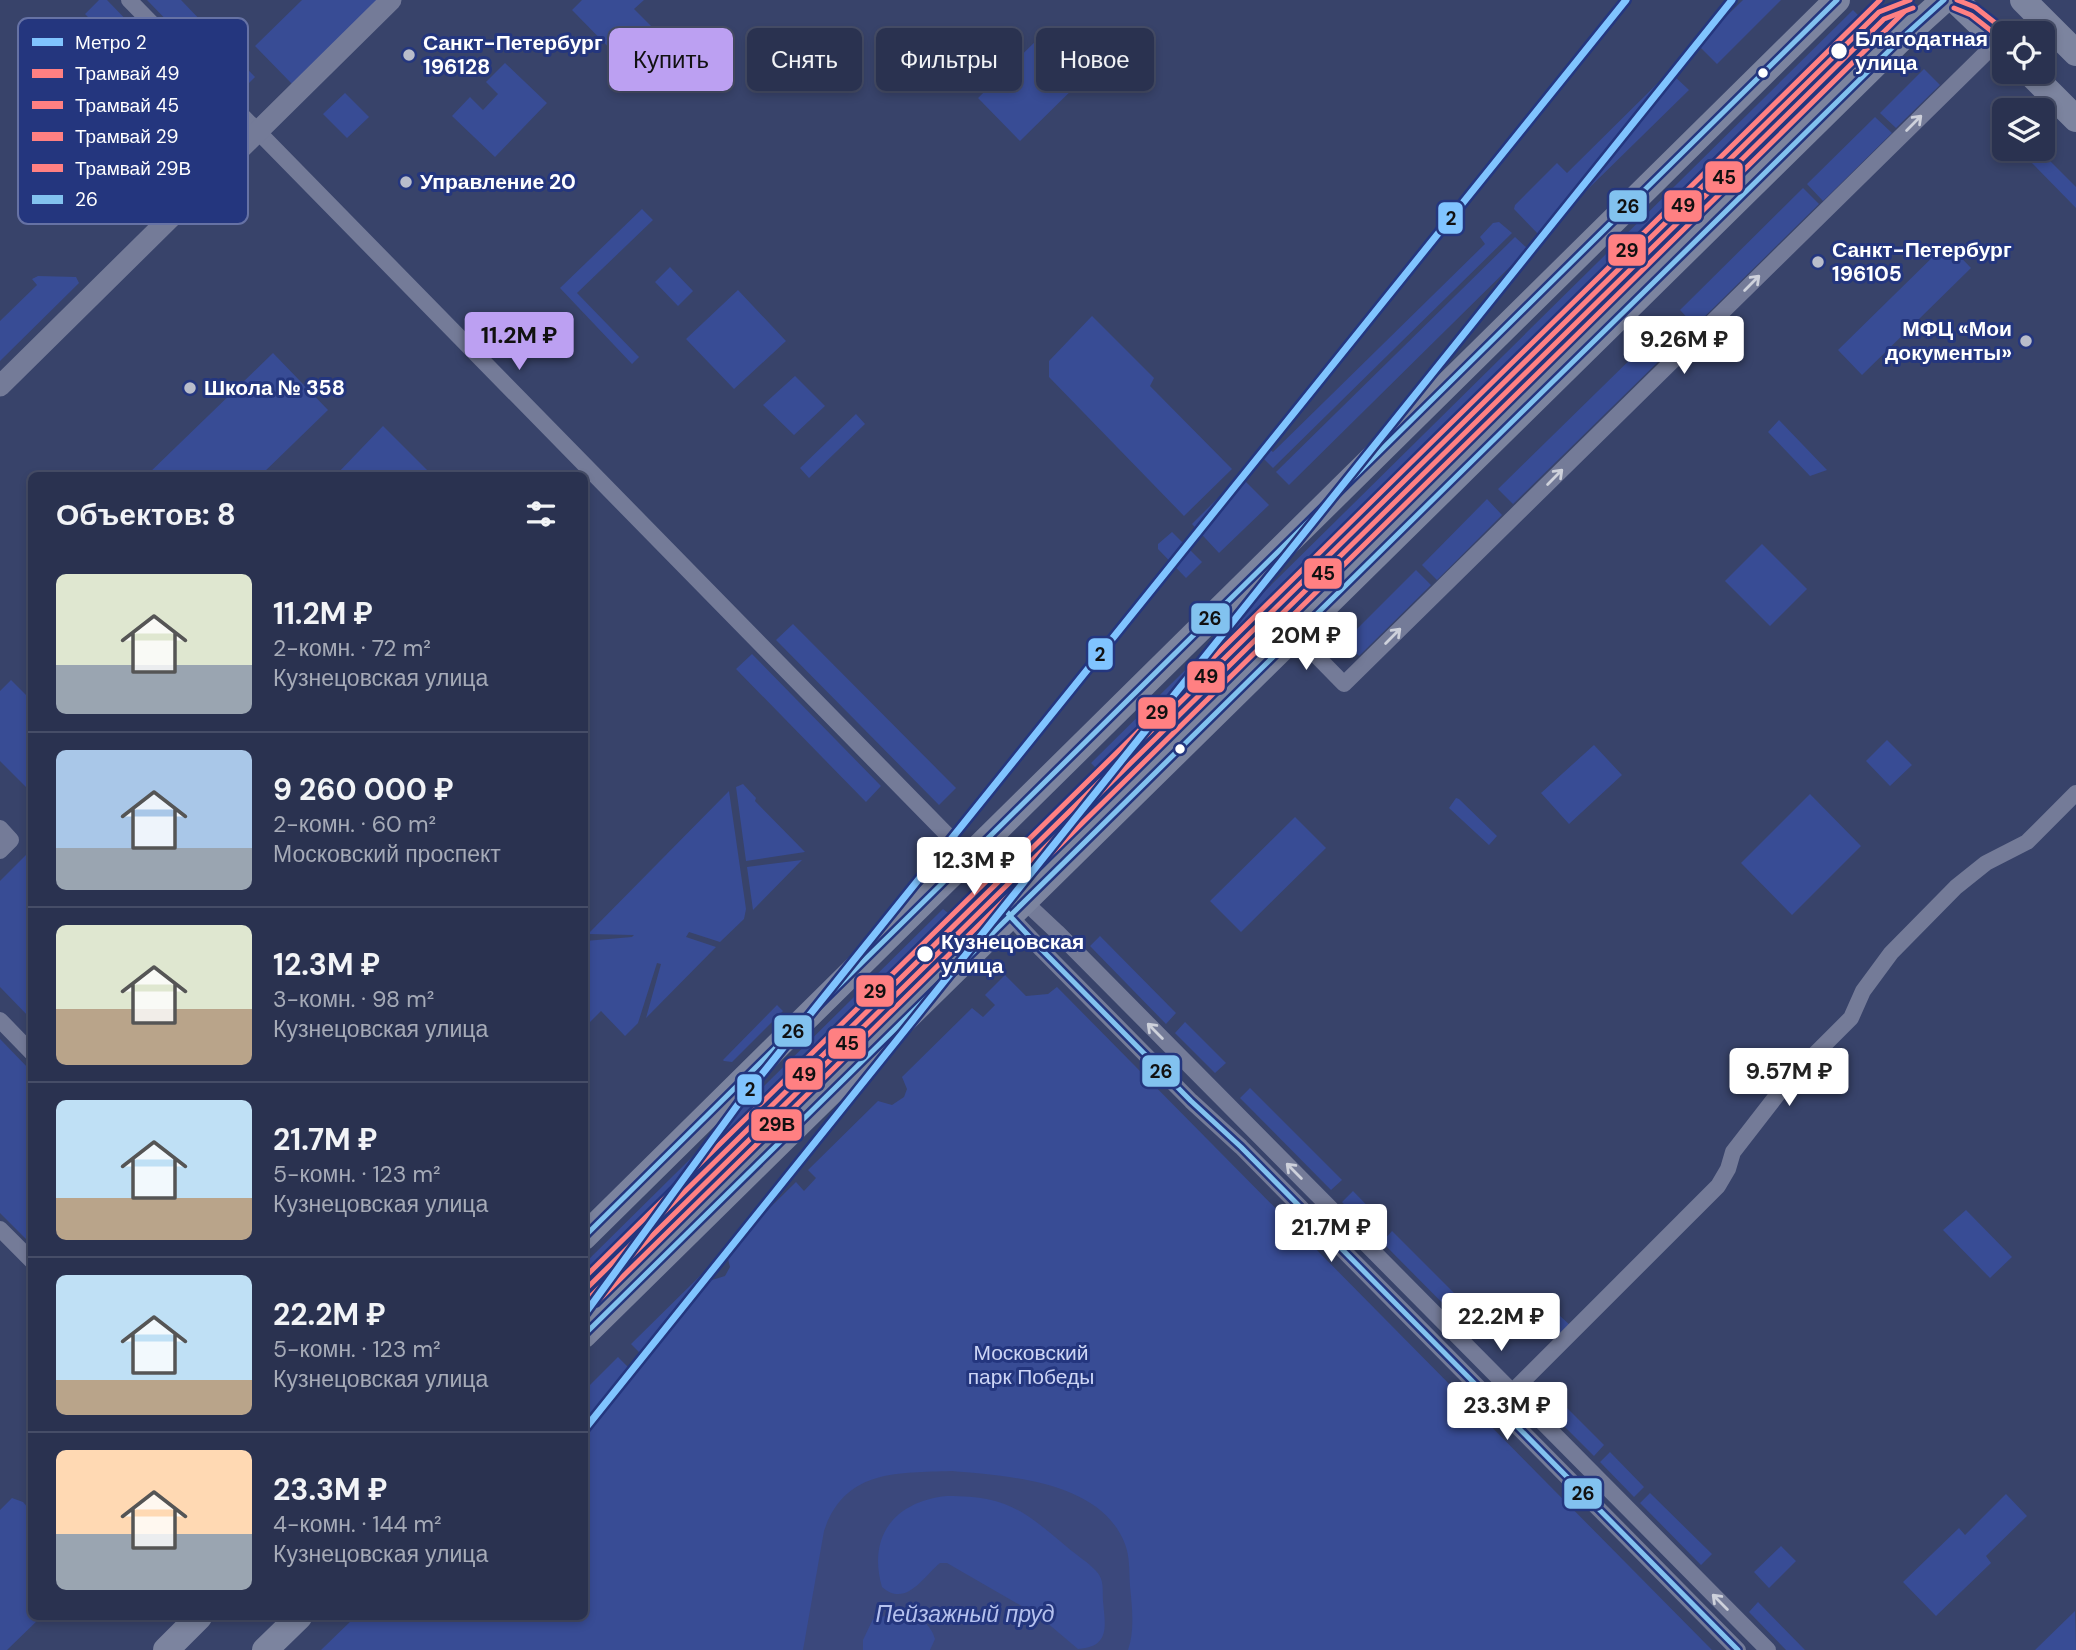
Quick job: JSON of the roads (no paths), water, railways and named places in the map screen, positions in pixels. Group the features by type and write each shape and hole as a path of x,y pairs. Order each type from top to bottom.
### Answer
{"main road":[{"path":"588,1233 1837,0"},
{"path":"588,1331 1866,73 1944,0"},
{"path":"1955,0 1992,35"},
{"path":"2030,2 2076,53"},
{"path":"2041,84 2076,119"},
{"path":"166,1650 196,1620"},
{"path":"265,1650 296,1620"}],"street":[{"path":"129,0 147,18"},
{"path":"248,142 391,0"},
{"path":"1295,634 1344,684 1992,53"},
{"path":"248,122 969,856 1191,1101 1241,1147 1738,1650"},
{"path":"0,386 165,224"},
{"path":"1497,1406 1718,1186 1728,1169 1733,1152 1788,1081 1851,1018 1863,992 1891,953 1956,887 1986,863 2027,842 2073,796"},
{"path":"0,828 11,840 0,851"},
{"path":"1018,909 1512,1391 1768,1650"},
{"path":"0,1020 28,1049"},
{"path":"0,1229 28,1257"}],"water":[{"name":"Пейзажный пруд","path":"952,1471 999,1476 1050,1486 1096,1507 1113,1523 1127,1549 1129,1565 1132,1635 1128,1650 930,1650 935,1639 925,1623 910,1616 891,1615 873,1619 863,1640 863,1650 803,1650 824,1531 833,1511 845,1496 859,1485 875,1478 912,1472","holes":["968,1497 1000,1502 1026,1515 1099,1574 1105,1626 1104,1633 1096,1644 1078,1649 1039,1616 947,1563 940,1563 914,1588 906,1592 891,1593 882,1587 878,1568 879,1552 883,1537 900,1513 929,1499"]}],"metro line":[{"name":"2","path":"588,1310 742,1099 1626,0"},
{"name":"2","path":"588,1425 1732,0"}],"tram line":[{"name":"29","path":"588,1274 1880,0"},
{"name":"49","path":"588,1287 1879,12 1910,0"},
{"name":"49","path":"1957,0 1975,7 1993,21"},
{"name":"45","path":"590,1297 1884,19 1913,8"},
{"name":"45","path":"1954,8 1971,15 1992,31"},
{"name":"29В","path":"596,1303 1904,12"}],"place":[{"name":"Благодатная улица","path":"1839,51"},
{"name":"Санкт-Петербург 196128","path":"409,55"},
{"name":"Управление 20","path":"406,182"},
{"name":"Санкт-Петербург 196105","path":"1818,262"},
{"name":"МФЦ «Мои документы»","path":"2026,341"},
{"name":"Школа № 358","path":"190,388"},
{"name":"Кузнецовская улица","path":"925,954"}],"park label":[{"name":"Московский парк Победы","path":"1031,1365"}]}
